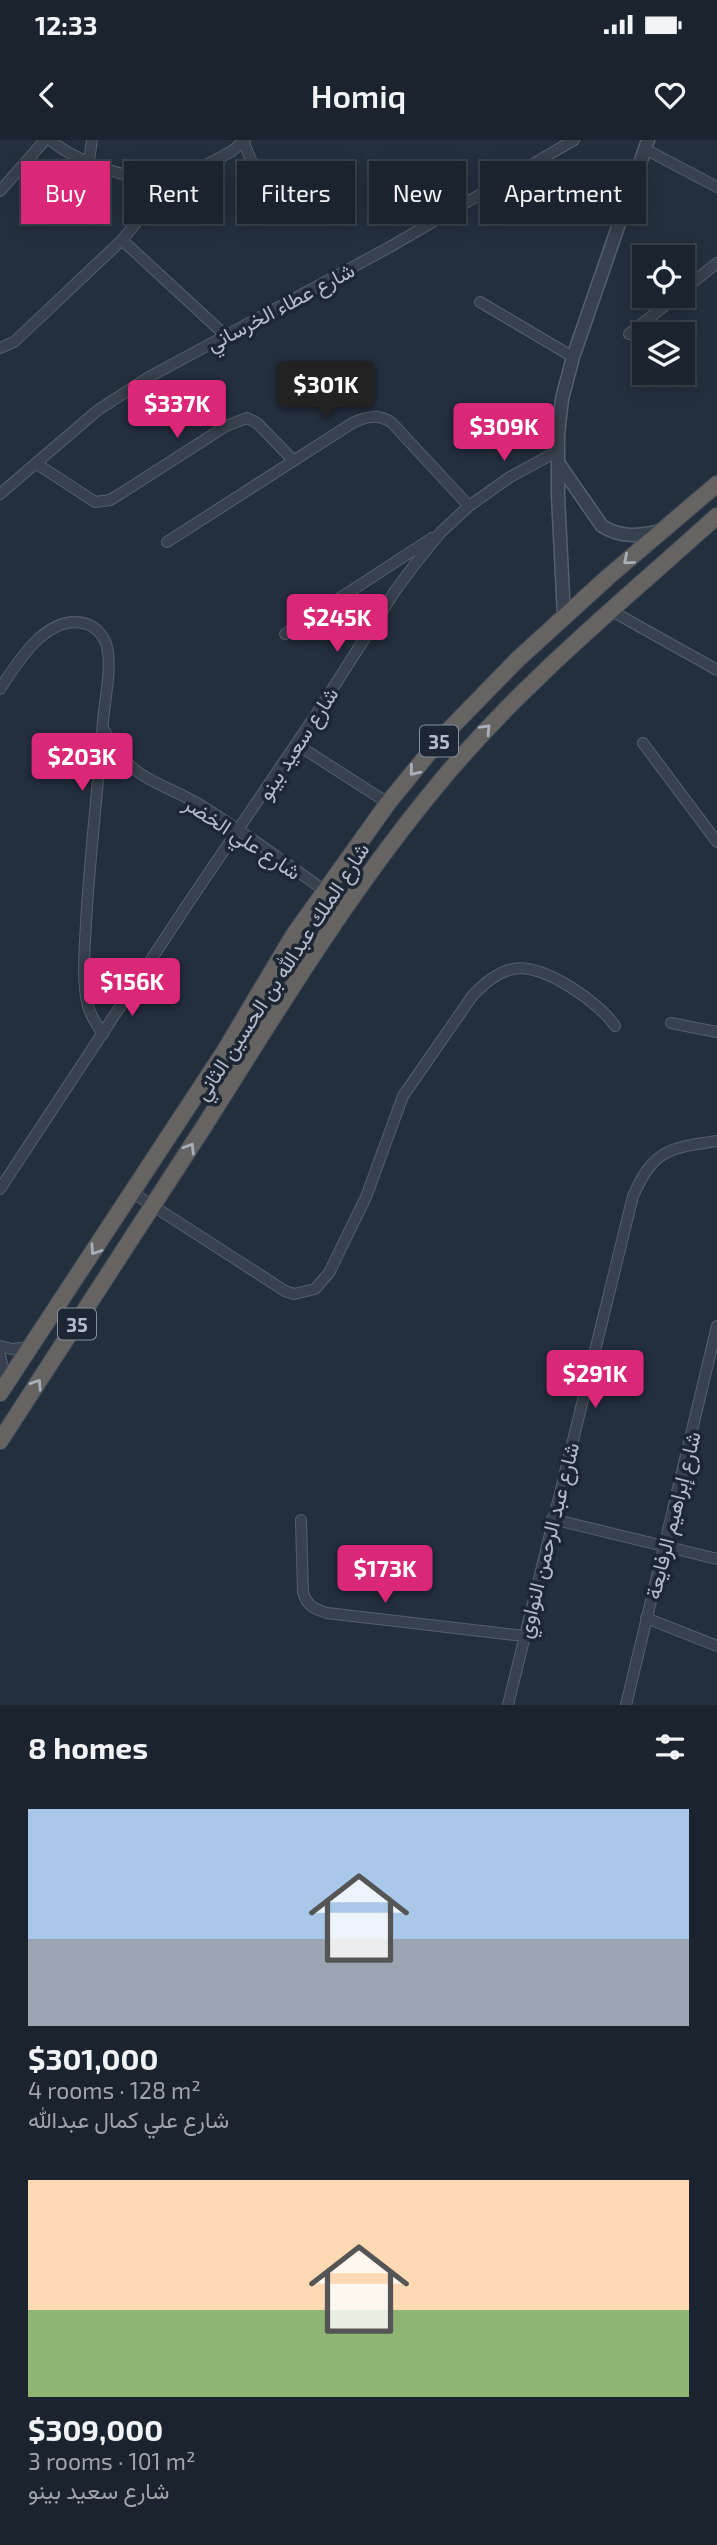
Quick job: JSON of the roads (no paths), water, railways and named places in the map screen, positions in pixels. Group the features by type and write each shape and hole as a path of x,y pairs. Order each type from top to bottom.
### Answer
{"highway":[{"name":"شارع الملك عبدالله بن الحسين الثاني","path":"3,1388 133,1194 224,1052 293,936 388,803 455,724 517,660 717,484"},
{"name":"شارع الملك عبدالله بن الحسين الثاني","path":"0,1441 334,921 378,859 476,740 513,701 610,610 717,516"}],"street":[{"path":"0,191 47,140 89,161 92,140"},
{"name":"شارع عطاء الخرساني","path":"0,494 81,424 119,396 225,335 388,248 575,140"},
{"path":"210,161 245,141 253,161"},
{"path":"564,616 559,458 562,399 573,357 647,144 717,187"},
{"path":"0,348 14,342 122,240 135,224"},
{"path":"122,240 225,335"},
{"path":"695,281 717,263"},
{"path":"480,302 573,357"},
{"path":"629,334 662,308"},
{"path":"167,542 293,460 366,417 384,417 414,445 469,506"},
{"path":"37,464 93,501 105,501 130,488 226,426 247,418 257,423 293,460"},
{"path":"559,458 602,526 612,533 637,535 661,531"},
{"name":"شارع سعيد بينو","path":"0,1189 187,905 239,831 394,591 441,532 469,506 510,477 559,458"},
{"path":"285,634 441,532"},
{"path":"610,610 717,670"},
{"path":"0,689 25,656 52,628 63,623 90,625 106,642 108,652 103,727 90,847 85,966 87,1005 103,1034"},
{"name":"شارع علي الخضر","path":"103,727 114,750 141,775 207,809 325,891"},
{"path":"643,743 717,842"},
{"path":"296,744 388,803"},
{"path":"133,1194 285,1291 294,1294 315,1289 340,1254 366,1197 404,1097 472,995 483,985 498,974 513,969 536,971 553,978 598,1006 615,1026"},
{"path":"671,1023 717,1032"},
{"name":"شارع عبد الرحمن النواوي","path":"508,1705 633,1196 642,1175 655,1159 667,1151 717,1141"},
{"name":"شارع إبراهيم الرفايعة","path":"626,1705 717,1326"},
{"path":"0,1346 12,1349 30,1347"},
{"path":"0,1356 3,1388"},
{"path":"552,1519 717,1559"},
{"path":"301,1520 303,1592 306,1602 313,1609 327,1613 524,1636"},
{"path":"646,1618 717,1646"}]}
